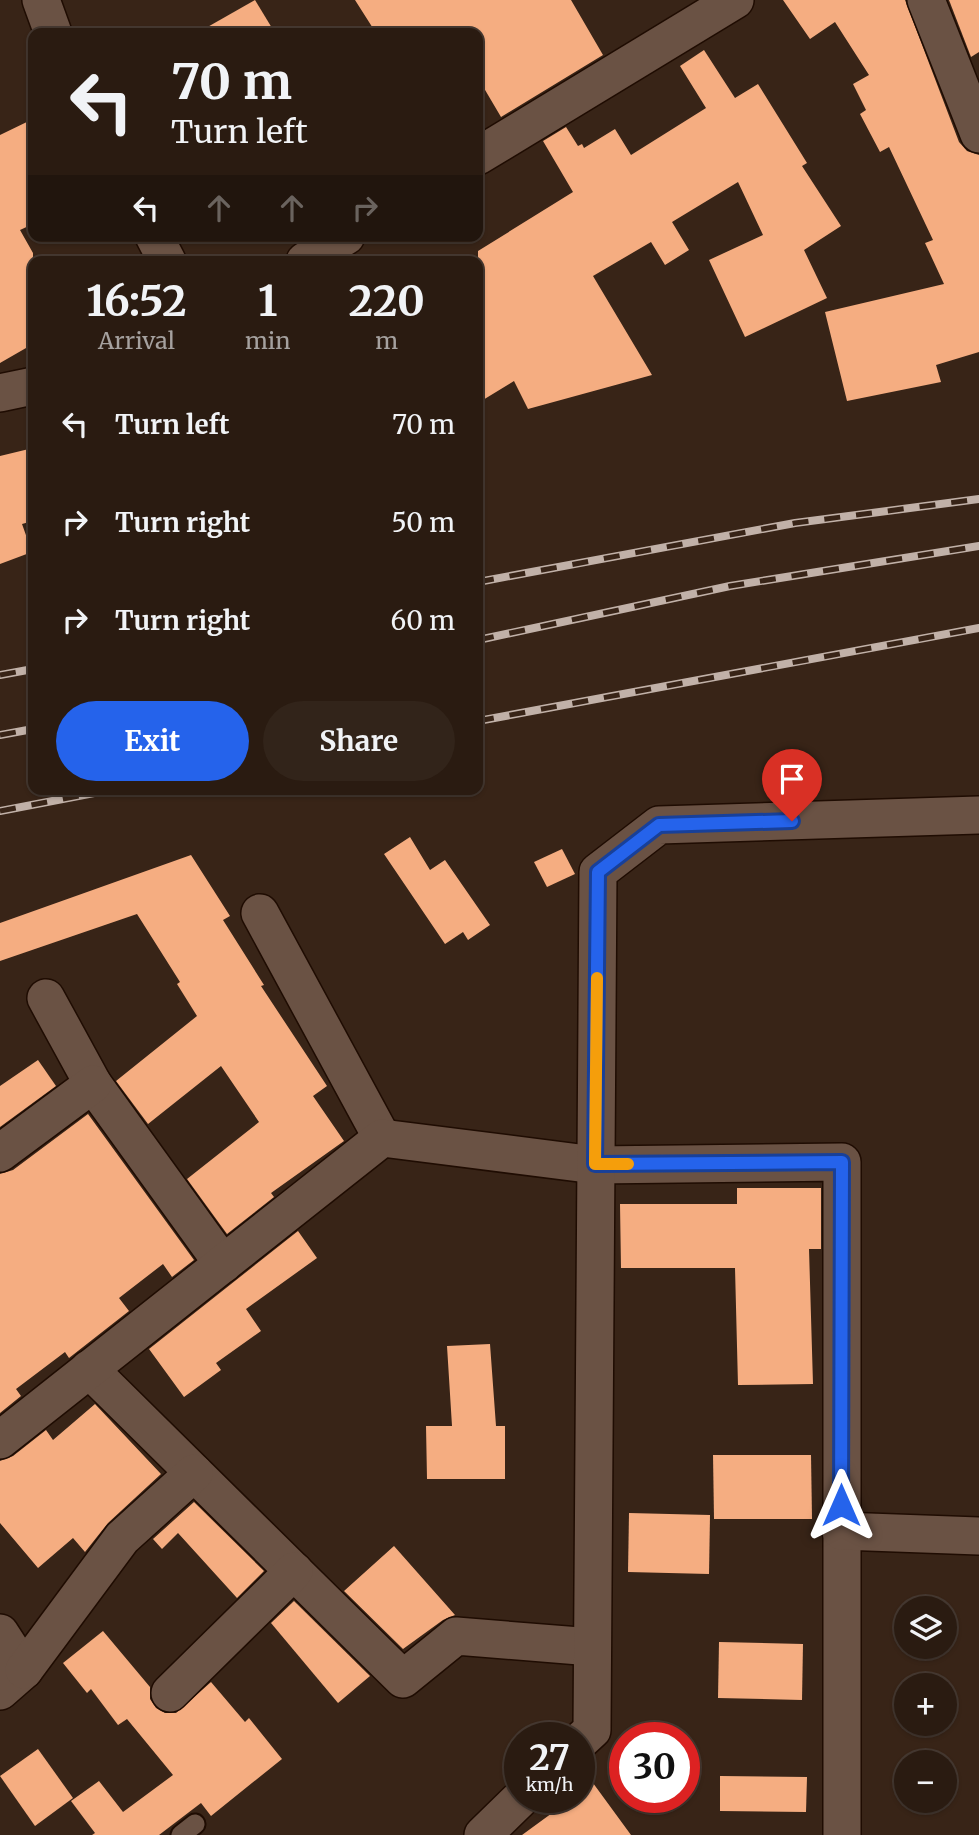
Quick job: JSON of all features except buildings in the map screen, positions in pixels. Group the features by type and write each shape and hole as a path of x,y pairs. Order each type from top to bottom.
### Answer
{"street":[{"path":"41,0 51,28"},
{"path":"483,153 735,0"},
{"path":"926,0 979,134"},
{"path":"313,256 336,242"},
{"path":"0,393 28,387"},
{"path":"592,1722 598,872 659,825 979,815"},
{"path":"260,913 382,1138"},
{"path":"46,998 93,1084 223,1264"},
{"path":"0,1153 93,1084"},
{"path":"0,1440 382,1138 595,1164 842,1162 842,1835"},
{"path":"89,1369 403,1679 456,1636 593,1647"},
{"path":"12,1680 122,1538 194,1473"},
{"path":"841,1531 979,1536"},
{"path":"170,1693 294,1571"},
{"path":"0,1633 12,1680"},
{"path":"483,1835 506,1813"}],"railway":[{"path":"483,581 795,523 979,499"},
{"path":"483,639 730,586 979,546"},
{"path":"483,720 979,628"},
{"path":"0,675 28,670"},
{"path":"0,735 28,730"},
{"path":"0,811 84,795"}],"slow traffic":[{"path":"597,978 595,1164 628,1164"}],"route":[{"path":"792,821 659,825 598,872 595,1164 842,1162 841,1505"}]}
